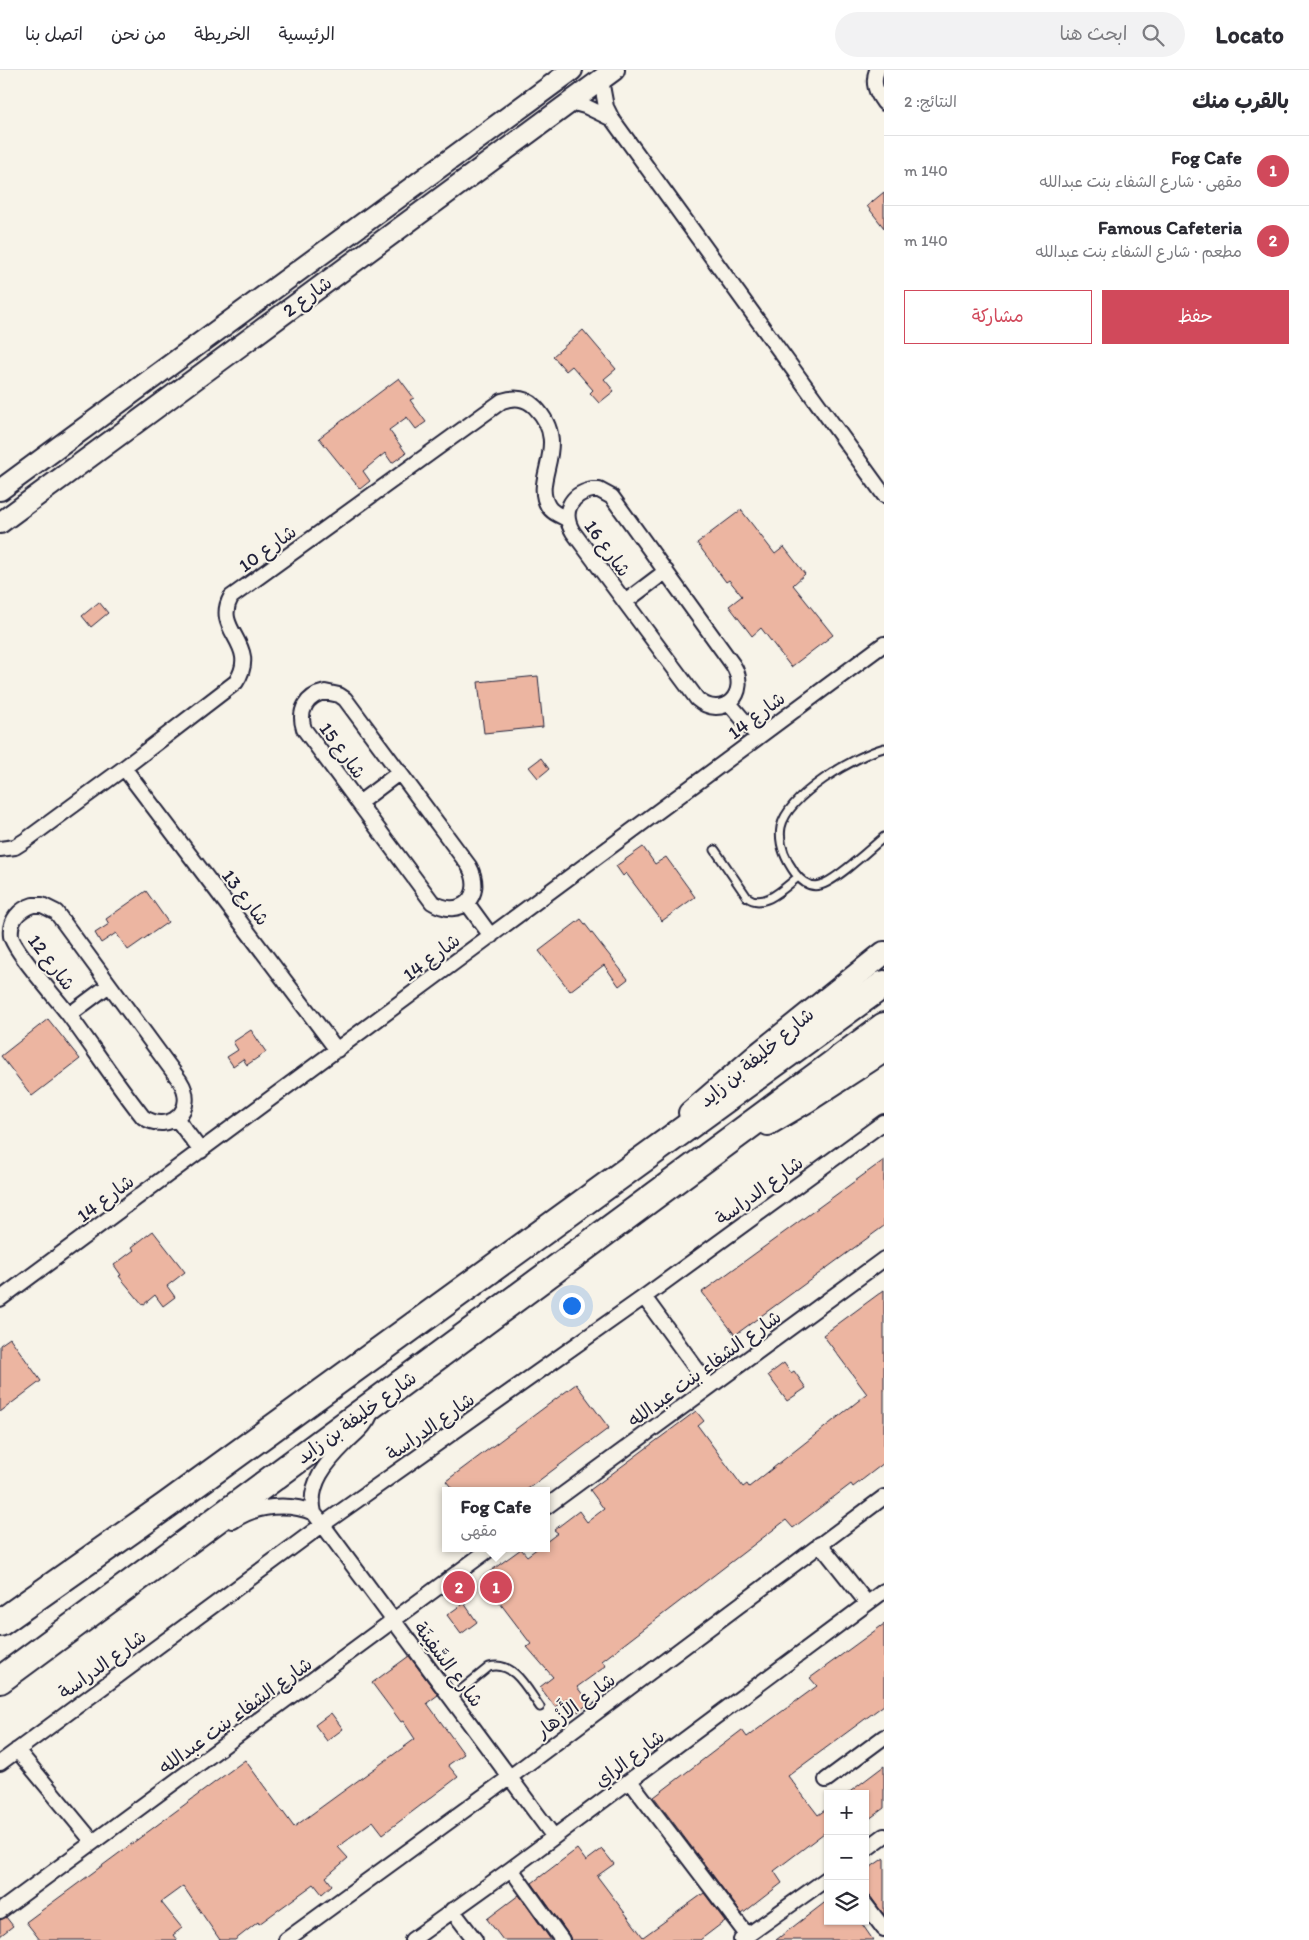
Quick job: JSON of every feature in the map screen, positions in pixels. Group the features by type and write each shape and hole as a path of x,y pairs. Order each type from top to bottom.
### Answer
{"highway":[{"name":"شارع خليفة بن زايد","path":"0,1623 183,1494 884,984"},
{"name":"شارع خليفة بن زايد","path":"0,1680 884,1026"}],"main road":[{"name":"شارع خليفة بن زايد","path":"633,1167 714,1091 884,953"},
{"name":"شارع خليفة بن زايد","path":"712,1154 807,1101 884,1051"}],"street":[{"name":"شارع 2","path":"0,490 572,70"},
{"path":"877,70 874,84 876,92 884,103"},
{"name":"شارع 2","path":"0,522 608,75"},
{"path":"608,75 606,107 612,119 884,495"},
{"path":"571,102 585,106 612,119"},
{"name":"شارع 10","path":"0,848 15,847 21,844 229,687 241,674 244,666 242,649 227,620 226,612 232,598 502,401 517,398 525,400 537,409 546,422 551,434 551,449 544,493 548,505 553,512 567,519"},
{"name":"شارع 16","path":"592,490 606,493 616,503 666,571 738,673 740,681 739,690 729,703 721,707 704,705 697,699 572,532 567,519 569,505 579,494 592,490"},
{"name":"شارع 16","path":"625,602 666,571"},
{"name":"شارع 14","path":"0,1299 884,644"},
{"name":"شارع 15","path":"332,692 345,699 400,772 474,875 476,885 474,894 460,908 440,908 432,902 304,729 302,715 307,702 318,694 332,692"},
{"path":"729,703 758,738"},
{"name":"شارع 13","path":"124,768 337,1050"},
{"name":"شارع 15","path":"359,803 400,772"},
{"path":"467,903 491,936"},
{"name":"شارع 12","path":"42,905 56,912 109,985 184,1088 186,1103 184,1110 176,1118 165,1123 157,1123 143,1117 69,1015 13,943 11,927 14,919 25,908 42,905"},
{"name":"شارع 12","path":"69,1015 109,985"},
{"path":"176,1118 201,1150"},
{"name":"شارع الدراسة","path":"0,1763 322,1525 644,1297 884,1122"},
{"name":"شارع الشفاء بنت عبدالله","path":"550,1505 709,1386 884,1259"},
{"path":"644,1297 709,1386"},
{"path":"190,1539 198,1541 209,1539 242,1516 255,1511 293,1507 314,1513 312,1497 317,1479 335,1455 363,1427 371,1414 373,1405"},
{"name":"شارع الأَزْهار","path":"286,1940 510,1778 884,1497"},
{"name":"شارع السَّفِينَة","path":"314,1513 554,1837"},
{"path":"820,1544 867,1603"},
{"name":"شارع الشفاء بنت عبدالله","path":"0,1911 486,1552"},
{"name":"شارع الراي","path":"412,1940 511,1869 884,1591"},
{"path":"826,1780 884,1737"},
{"path":"17,1750 93,1842"},
{"path":"630,1780 753,1936 825,1880"},
{"path":"869,1847 884,1836"},
{"path":"511,1869 562,1940"},
{"path":"869,1909 884,1929"},
{"path":"452,1910 474,1940"}],"lane":[{"path":"884,748 852,761 830,775 792,806 785,815 780,837 784,856 798,877 809,885 825,884 884,838"},
{"path":"715,850 747,897 754,902 768,900 798,877"},
{"path":"451,1698 489,1667 504,1666 516,1674 540,1706"}],"building":[{"path":"884,192 884,228 867,206"},
{"path":"583,330 616,369 604,379 614,391 599,403 590,393 593,390 572,366 566,371 553,356"},
{"path":"399,378 414,398 410,400 426,422 416,429 407,417 389,430 406,453 392,463 385,453 363,471 370,481 360,489 319,438"},
{"path":"741,510 775,554 784,547 805,574 793,585 833,635 791,667 761,628 752,636 729,606 742,596 729,580 726,582 697,543"},
{"path":"99,602 108,613 91,627 82,616"},
{"path":"538,676 543,727 484,733 478,682"},
{"path":"541,758 549,769 538,778 529,767"},
{"path":"643,847 655,864 666,857 695,897 662,921 626,873 623,876 616,866"},
{"path":"146,891 168,922 128,950 116,933 101,943 95,933 109,924 106,919"},
{"path":"581,919 628,979 619,986 604,965 570,991 539,951"},
{"path":"48,1019 80,1059 32,1096 1,1056"},
{"path":"251,1030 266,1052 247,1065 243,1059 233,1066 227,1057 238,1050 233,1042"},
{"path":"884,1160 884,1226 735,1335 702,1292"},
{"path":"153,1231 185,1272 167,1286 175,1297 163,1306 155,1295 143,1305 119,1276 121,1275 114,1265 134,1250 132,1247"},
{"path":"884,1290 884,1463 853,1487 851,1484 793,1528 786,1520 602,1661 606,1666 577,1687 589,1703 578,1712 567,1698 555,1707 540,1687 553,1677 527,1647 531,1644 481,1578 517,1552 524,1552 527,1556 532,1552 550,1552 550,1539 558,1533 554,1530 579,1511 587,1522 604,1509 590,1490 696,1411 704,1421 698,1426 743,1487 747,1484 749,1487 867,1394 823,1335"},
{"path":"10,1338 41,1381 0,1412 0,1345"},
{"path":"784,1363 791,1373 794,1371 806,1388 787,1401 768,1375"},
{"path":"576,1384 609,1428 530,1487 451,1487 446,1481"},
{"path":"464,1603 477,1622 461,1634 447,1615"},
{"path":"884,1624 884,1705 788,1776 818,1815 824,1811 824,1833 774,1871 782,1883 742,1914 654,1797 742,1730 747,1737 817,1686 810,1678"},
{"path":"409,1656 438,1695 427,1703 464,1754 448,1765 458,1777 383,1834 373,1821 338,1847 348,1858 326,1877 332,1885 322,1894 314,1884 235,1940 220,1940 183,1886 161,1902 182,1928 173,1935 177,1940 40,1940 26,1922 245,1760 294,1827 415,1739 372,1683"},
{"path":"331,1713 343,1729 327,1741 315,1725"},
{"path":"884,1766 884,1808 869,1819 869,1790 852,1790"},
{"path":"577,1849 586,1861 602,1849 614,1864 597,1876 643,1937 704,1893 725,1921 700,1940 571,1940 532,1883"},
{"path":"884,1858 884,1915 869,1894 869,1868"},
{"path":"519,1895 551,1940 503,1940 487,1919"},
{"path":"824,1903 824,1925 863,1925 873,1940 776,1940"},
{"path":"6,1917 13,1926 0,1936 0,1920"}],"place":[{"name":"Famous Cafeteria","path":"459,1587"},
{"name":"Fog Cafe","path":"496,1587"}]}
